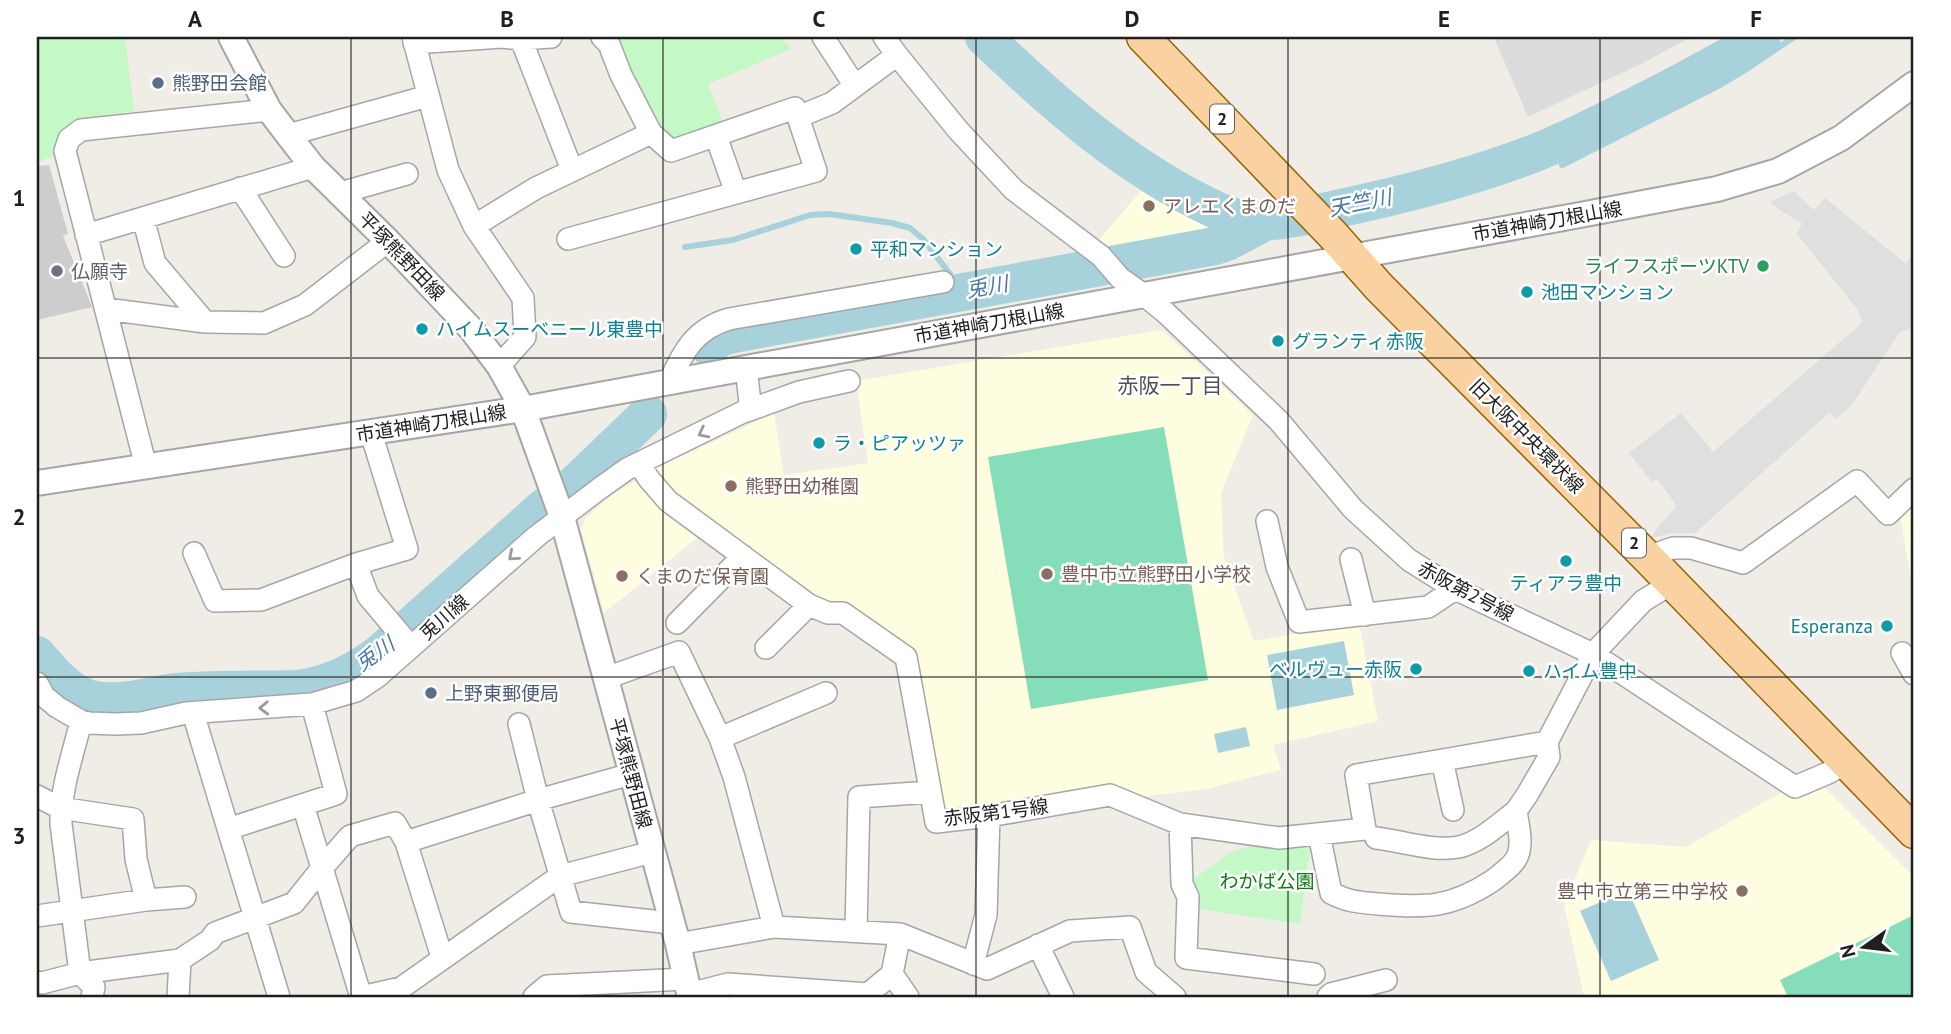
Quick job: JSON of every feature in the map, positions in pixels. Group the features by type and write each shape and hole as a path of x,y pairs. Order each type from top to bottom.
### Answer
{"main road":[{"name":"旧大阪中央環状線","path":"1143,37 1379,287 1664,546 1672,583 1914,832"}],"street":[{"name":"平塚熊野田線","path":"231,37 269,110 313,167 472,330 499,366 523,409 558,505 688,990"},
{"path":"499,366 525,337 523,298 474,226 448,170 414,40 551,37"},
{"path":"568,239 816,171 795,108 671,151 651,133 621,75 609,44 602,37"},
{"path":"823,37 855,86"},
{"name":"赤阪第2号線","path":"884,37 958,131 1014,190 1101,256 1118,275 1166,313 1279,421 1353,509 1409,560 1455,589 1593,654 1795,787 1846,763"},
{"path":"508,38 572,170"},
{"path":"799,117 832,103 897,55"},
{"name":"市道神崎刀根山線","path":"37,484 523,409 1144,295 1342,245 1717,189 1778,171 1841,138 1914,84"},
{"path":"288,135 428,96"},
{"path":"146,467 65,151 69,139 81,131 269,110"},
{"path":"474,226 536,188 651,133"},
{"path":"716,136 736,193"},
{"path":"86,235 313,167"},
{"path":"340,193 407,174"},
{"path":"240,188 284,256"},
{"path":"143,218 155,263 205,322"},
{"path":"106,309 205,322 264,323 305,304 388,241"},
{"path":"670,381 688,346 702,331 716,323 943,282"},
{"path":"744,412 750,402 746,368"},
{"name":"兎川線","path":"37,683 44,696 57,706 81,721 97,724 141,723 193,713 298,707 356,691 377,677 403,638 537,536 558,505 599,489 627,469 744,412 799,392 849,382"},
{"path":"194,553 215,601 261,600 356,564 407,549 371,433"},
{"name":"赤阪第1号線","path":"639,464 668,501 809,605 828,613 843,613 906,657 936,822 989,816 1110,795 1180,824 1279,838 1365,829 1356,775 1547,742"},
{"path":"1664,546 1691,548 1743,563 1857,481 1888,514 1914,489"},
{"path":"1267,521 1277,567 1299,622 1428,607 1455,589"},
{"path":"677,622 743,556"},
{"path":"1352,559 1364,615"},
{"path":"356,564 368,596 403,638"},
{"path":"1376,838 1427,847 1459,847 1479,838 1516,811 1549,757 1547,742 1593,654 1643,601 1672,583"},
{"path":"766,648 809,605"},
{"path":"606,678 679,652 720,738 734,777 774,927"},
{"path":"1902,653 1914,674"},
{"path":"720,738 827,693"},
{"path":"228,829 336,794 312,704"},
{"path":"193,713 279,997"},
{"path":"81,721 60,808 80,973 94,988 93,997"},
{"path":"519,724 571,912 674,934 774,927 900,934 987,969 1070,931 1130,927 1146,972 1175,997"},
{"path":"1443,760 1453,810"},
{"path":"406,842 631,774"},
{"path":"856,931 859,797 930,792"},
{"path":"37,796 60,808 133,819 136,859 146,900"},
{"path":"303,805 361,997 401,988 560,876 652,852"},
{"path":"1319,834 1331,893 1345,901 1415,907 1455,901 1468,896 1497,877 1517,858 1520,836 1516,811"},
{"path":"973,964 986,915 989,816"},
{"path":"37,982 80,973 180,960 211,940 215,933 295,903 351,836 396,823 406,842 442,957"},
{"path":"1180,824 1182,884 1188,897 1186,958 1314,974"},
{"path":"37,916 185,897"},
{"path":"534,997 547,986 584,991 688,990 728,984 868,994 892,974 900,934"},
{"path":"1038,945 1063,997"},
{"path":"178,997 180,960"},
{"path":"892,974 908,997"},
{"path":"1331,996 1386,980"}],"shaded area":[{"path":"1491,37 1691,37 1645,62 1528,117 1495,40"},
{"name":"仏願寺","path":"37,164 49,165 68,234 63,236 92,307 37,320"},
{"name":"アレエくまのだ","path":"1142,190 1200,222 1207,229 1205,236 1110,254 1098,241"},
{"path":"1794,191 1814,210 1825,198 1906,264 1914,252 1914,326 1899,333 1852,405 1835,419 1830,412 1695,533 1672,533 1651,538 1675,508 1675,503 1657,479 1652,482 1629,453 1681,413 1713,452 1863,322 1858,310 1797,234 1802,223 1770,202"},
{"name":"豊中市立熊野田小学校","path":"1162,330 1253,415 1221,493 1224,558 1254,641 1359,623 1378,721 1273,745 1281,770 1206,789 951,816 942,810 915,652 844,603 829,605 679,502 655,469 774,413 784,475 868,463 856,381"},
{"name":"くまのだ保育園","path":"634,482 643,482 697,538 604,613 581,529 585,519 609,497"},
{"path":"1905,509 1914,510 1914,597 1900,516"},
{"name":"豊中市立第三中学校","path":"1825,788 1914,877 1914,997 1584,997 1564,905 1591,840 1686,847 1785,790 1797,798"}],"green space":[{"path":"37,37 125,37 134,111 76,120 59,137 56,155 38,162"},
{"path":"613,37 781,37 791,49 708,84 723,123 679,142 657,124"},
{"path":"1164,427 1208,680 1031,709 988,457"},
{"name":"わかば公園","path":"1308,840 1310,847 1300,924 1199,909 1188,883 1232,851 1267,842"},
{"path":"1914,915 1914,997 1788,997 1780,980"}],"water":[{"path":"1344,641 1354,695 1277,710 1267,655"},
{"path":"1246,727 1250,746 1218,753 1214,734"},
{"path":"1628,890 1659,960 1611,981 1580,911"}],"waterway":[{"name":"天竺川","path":"984,37 1077,120 1126,158 1193,199 1222,213 1263,221 1303,217 1390,197 1512,162 1632,108 1762,37"},
{"path":"1562,165 1720,85 1794,37"},
{"path":"685,247 733,240 810,215 829,214 910,228 923,239 950,274"},
{"name":"兎川","path":"709,347 721,337 739,333 1215,246 1265,222"},
{"name":"兎川","path":"963,288 967,292"},
{"name":"兎川","path":"37,655 71,689 96,700 131,700 177,692 296,689 330,681 360,667 379,654 541,510 574,485 648,414"}],"place":[{"name":"熊野田会館","path":"158,83"},
{"name":"アレエくまのだ","path":"1149,206"},
{"name":"平和マンション","path":"856,249"},
{"name":"ライフスポーツKTV","path":"1763,266"},
{"name":"仏願寺","path":"57,271"},
{"name":"池田マンション","path":"1527,292"},
{"name":"ハイムスーベニール東豊中","path":"422,329"},
{"name":"グランティ赤阪","path":"1278,341"},
{"name":"ラ・ピアッツァ","path":"819,443"},
{"name":"熊野田幼稚園","path":"731,486"},
{"name":"ティアラ豊中","path":"1566,561"},
{"name":"豊中市立熊野田小学校","path":"1047,574"},
{"name":"くまのだ保育園","path":"622,576"},
{"name":"Esperanza","path":"1887,626"},
{"name":"ベルヴュー赤阪","path":"1416,669"},
{"name":"ハイム豊中","path":"1529,671"},
{"name":"上野東郵便局","path":"431,693"},
{"name":"豊中市立第三中学校","path":"1742,891"}],"district":[{"name":"赤阪一丁目","path":"1170,386"}]}
